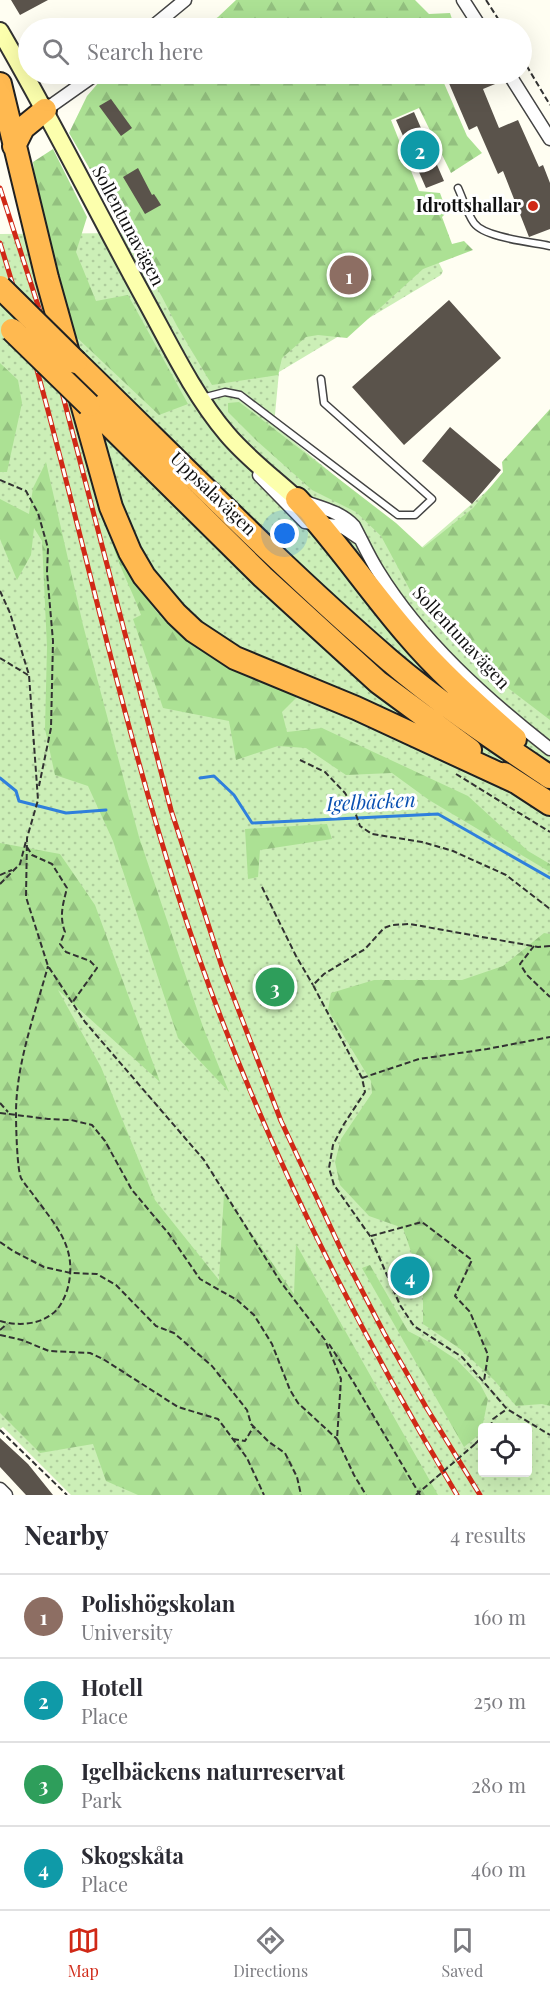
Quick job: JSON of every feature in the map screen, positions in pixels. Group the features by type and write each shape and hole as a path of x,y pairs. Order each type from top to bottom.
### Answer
{"highway":[{"path":"0,84 47,278 111,507 130,552 159,595 194,631 235,658 356,708 516,782"},
{"path":"14,146 23,128 45,110"},
{"name":"Uppsalavägen","path":"0,287 274,554 390,660 483,732 550,777"},
{"name":"Uppsalavägen","path":"6,324 263,577 378,682 550,804"},
{"path":"297,499 321,525 384,606 430,660 468,698 550,771"}],"street":[{"path":"163,18 185,0"},
{"path":"463,0 475,18"},
{"name":"Sollentunavägen","path":"0,31 18,63"},
{"name":"Sollentunavägen","path":"30,84 181,365 246,460 300,519 305,522 344,528 361,540"},
{"path":"45,110 82,84"},
{"path":"515,84 550,139"},
{"name":"Sollentunavägen","path":"229,436 297,499 341,515 354,526 378,571 433,641 464,675 512,720 550,749"},
{"path":"0,1489 6,1495"}],"lane":[{"path":"458,188 474,223 480,227 522,241 550,246"},
{"path":"202,398 225,392 240,395 398,515 415,514 432,499 324,403 321,378"}],"path":[{"path":"486,0 498,18"},
{"path":"532,75 550,105"},
{"path":"0,480 26,491 38,513 48,548 47,572 53,641 51,728 38,789"},
{"path":"0,591 10,613 29,675 38,789 36,810 20,864 0,884"},
{"path":"0,658 29,675"},
{"path":"300,760 325,772 345,793 360,826 372,834 422,842 453,851 506,875 550,909"},
{"path":"27,838 27,897 48,966 85,1022 204,1160 280,1281 354,1383 418,1495 478,1441"},
{"path":"27,846 32,855 52,864 67,888 61,911 61,922 65,932 60,944 66,952 90,961 97,968 72,1003"},
{"path":"0,875 15,869"},
{"path":"262,887 296,956 314,985 362,1078 365,1092 333,1145 329,1168 334,1185 371,1236 400,1305 414,1326 462,1357 507,1409 550,1435"},
{"path":"314,985 324,974 364,949 384,928 392,925 410,924 534,946 550,946"},
{"path":"534,946 520,964 527,975 550,997"},
{"path":"0,1321 37,1323 55,1313 66,1293 71,1273 69,1253 64,1238 20,1176 16,1113 18,1084 27,1041 48,966"},
{"path":"362,1078 419,1059 550,1037"},
{"path":"0,1103 9,1113"},
{"path":"0,1113 71,1120 92,1125 105,1141 132,1190 170,1234 200,1279 237,1300 254,1316 272,1344 290,1390 298,1403 337,1439 366,1495"},
{"path":"371,1236 422,1222 472,1260 455,1296 470,1312 488,1355 484,1381"},
{"path":"0,1242 44,1267 71,1273 97,1274 116,1285 156,1326 174,1333 212,1366 247,1410 251,1424 269,1442 285,1453 297,1477 301,1495"},
{"path":"8,1323 0,1333 49,1352 90,1353 178,1407 218,1419 247,1458 264,1495"},
{"path":"325,1340 340,1379 337,1439"},
{"path":"492,1423 493,1419 507,1409"},
{"path":"233,1439 245,1441 254,1426"},
{"path":"0,1430 67,1495"}],"green space":[{"path":"236,0 415,0 429,14 450,13 452,18 217,18"},
{"path":"97,84 444,84 467,136 482,153 451,173 419,108 391,120 419,191 440,193 447,212 442,217 452,244 464,241 473,250 423,269 347,338 318,335 306,337 282,358 278,375 212,385 69,133 87,96"},
{"path":"373,134 443,271 441,275 279,372 274,425 421,548 550,436 550,1495 71,1495 3,1427 0,1429 0,234 128,233"},
{"path":"53,149 87,217 76,252 96,301 128,295 188,404 159,415 71,332 39,209 33,162"},
{"path":"0,363 18,380 22,403 7,472 0,472"},
{"path":"239,402 396,523 423,548 473,508 503,472 502,462 550,409 550,720 495,678 416,601 381,536 356,512 312,490 228,412 228,403"},
{"path":"46,462 83,625 139,837 203,1027 229,1092 178,1038 113,841 88,786 55,775 45,729 47,647 42,541 34,528 31,555 17,580 0,539 0,499 29,514 33,488"},
{"path":"112,542 115,542 137,583 157,613 179,633 211,654 299,695 282,712 287,732 322,728 468,796 528,851 550,864 550,872 429,800 392,773 346,775 306,748 278,746 236,760 229,721 163,708 133,619 141,615"},
{"path":"327,824 332,839 260,850 258,877 248,879 245,829"},
{"path":"0,843 60,854 95,905 160,1082 58,990 101,1067 155,1200 219,1280 224,1194 294,1294 296,1244 438,1495 138,1495 106,1481 93,1444 40,1453 0,1413"},
{"path":"544,933 550,934 550,1406 542,1404 516,1406 494,1380 459,1348 423,1324 423,1287 403,1228 369,1216 340,1185 335,1162 341,1139 372,1093 371,1081 328,1010 331,993 374,980 462,980 503,966"},
{"path":"370,1265 408,1331 457,1360 480,1384 488,1399 483,1423 478,1423 478,1435 464,1447 362,1268"}],"building":[{"path":"11,0 48,0 20,15"},
{"path":"449,84 495,84 483,89 499,128 518,120 539,167 543,165 550,183 550,229 529,237 503,171 498,174 477,126 469,130"},
{"path":"111,99 132,128 121,136 99,106"},
{"path":"414,112 444,181 426,188 396,120"},
{"path":"138,168 152,195 154,194 161,205 145,214 123,177"},
{"path":"449,300 501,358 404,445 352,387"},
{"path":"450,427 501,470 472,504 422,461"},
{"path":"0,1438 28,1464 53,1495 26,1495 0,1467"}],"waterway":[{"name":"Igelbäcken","path":"200,778 214,776 234,795 252,823 438,814 550,878"},
{"name":"Igelbäcken","path":"0,778 16,791 19,801 66,813 106,810"}],"railway":[{"path":"0,188 45,327 171,810 222,967 281,1121 345,1258 426,1407 480,1495"},
{"path":"0,243 46,405 130,730 177,892 204,971 233,1049 299,1202 375,1350 457,1495"}],"place":[{"name":"Hotell","path":"420,150"},
{"name":"Idrottshallar","path":"533,206"},
{"name":"Polishögskolan","path":"349,275"},
{"name":"Igelbäckens naturreservat","path":"275,987"},
{"name":"Skogskåta","path":"410,1276"}]}
